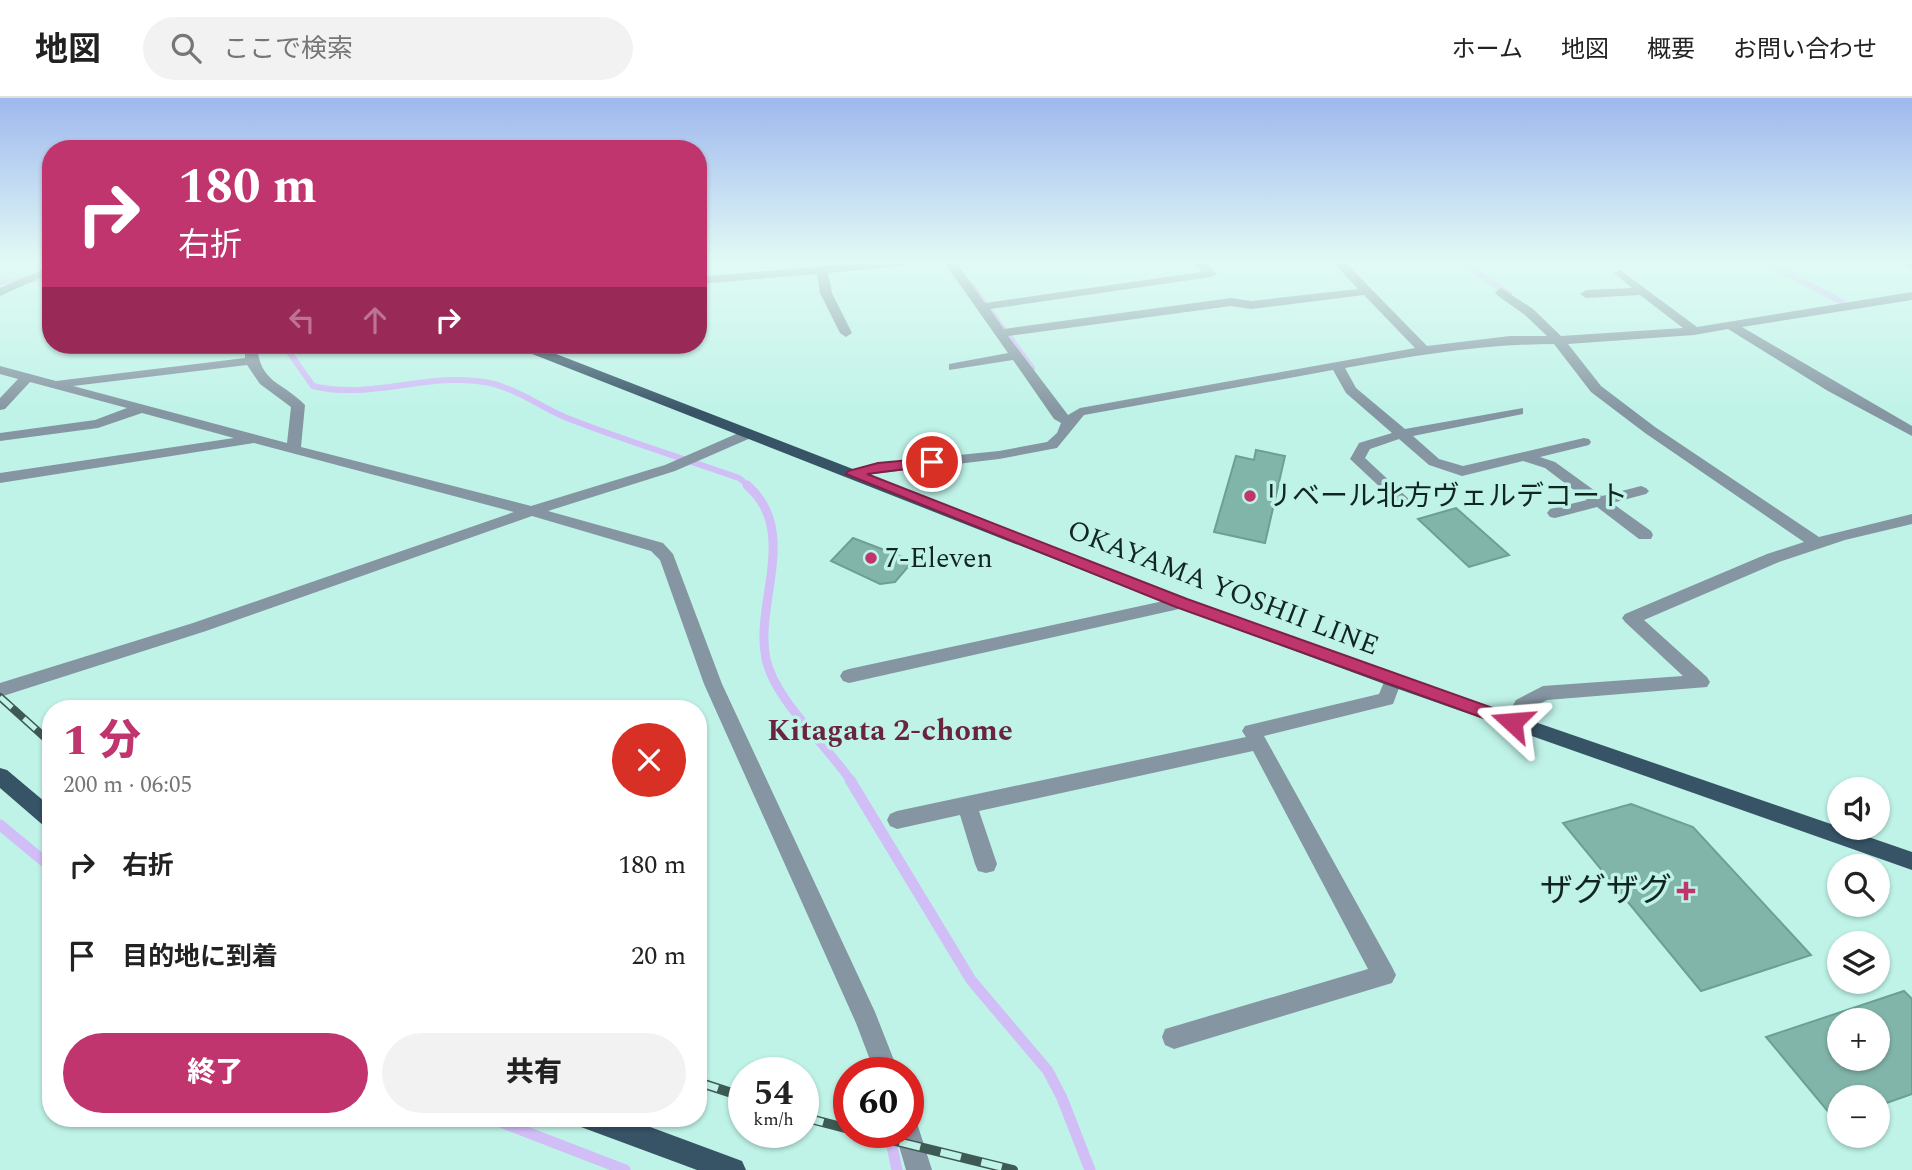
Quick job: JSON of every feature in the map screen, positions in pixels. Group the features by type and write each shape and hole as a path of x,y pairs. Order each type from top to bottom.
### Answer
{"main road":[{"name":"OKAYAMA YOSHII LINE","path":"545,354 1182,603 1393,680 1912,861"},
{"path":"0,776 42,812"},
{"path":"615,1127 733,1170"}],"street":[{"path":"836,312 846,333"},
{"path":"990,312 1016,356 1059,416 1069,422"},
{"path":"1004,332 1155,312"},
{"path":"1387,312 1424,350"},
{"path":"1529,312 1558,340 1596,389 1650,430 1818,544"},
{"path":"1670,312 1694,331"},
{"path":"853,474 878,467 999,455 1052,445 1080,412 1424,350 1510,340 1558,340 1694,331 1816,312"},
{"path":"1732,326 1833,388 1912,432"},
{"path":"251,354 251,361 262,382 298,405 294,448"},
{"path":"954,367 1016,356"},
{"path":"51,385 251,361"},
{"path":"1336,365 1351,390 1434,462 1462,471 1584,442"},
{"path":"0,370 657,547 667,558 713,684 867,1020 881,1057"},
{"path":"0,406 26,378"},
{"path":"0,437 98,424 141,408"},
{"path":"1403,501 1357,458 1364,446 1402,434 1518,411"},
{"path":"0,690 128,652 232,617 531,511 687,460 733,443 748,434"},
{"path":"0,478 256,438"},
{"path":"1523,457 1550,465 1645,535"},
{"path":"1555,513 1640,491"},
{"path":"1512,722 1523,705 1543,693 1701,682 1631,618 1773,558 1912,519"},
{"path":"849,676 1182,603"},
{"path":"1174,1037 1384,975 1252,731 1386,699 1393,680"},
{"path":"897,820 1258,742"},
{"path":"967,804 986,864"},
{"path":"913,1148 919,1170"}],"building":[{"name":"リベール北方ヴェルデコート","path":"1256,450 1285,456 1265,543 1214,532 1236,456 1254,460"},
{"path":"1456,508 1509,555 1469,567 1418,519"},
{"name":"7-Eleven","path":"853,538 913,561 895,582 880,584 831,561"},
{"name":"ザグザグ","path":"1631,804 1693,827 1811,955 1701,991 1563,823"},
{"path":"1904,991 1912,999 1912,1094 1890,1102 1890,1085 1827,1085 1827,1110 1766,1037 1827,1017 1827,1071 1890,1071 1890,1008 1853,1008"}],"waterway":[{"path":"991,312 1032,368"},
{"path":"290,354 313,386 336,390 449,380 494,384 567,418 739,478 749,486"},
{"path":"747,485 763,503 771,524 772,568 764,637 771,675 791,707 851,781"},
{"path":"850,780 971,980 1048,1071 1062,1098 1090,1170"},
{"path":"0,825 42,860"},
{"path":"513,1127 625,1170"},
{"path":"892,1148 897,1170"}],"railway":[{"path":"0,697 42,735"},
{"path":"707,1085 728,1092"},
{"path":"819,1121 833,1125"},
{"path":"924,1148 1013,1170"}],"place":[{"name":"リベール北方ヴェルデコート","path":"1250,496"},
{"name":"7-Eleven","path":"871,558"},
{"name":"ザグザグ","path":"1686,891"}],"district":[{"name":"Kitagata 2-chome","path":"890,731"}],"route":[{"path":"932,462 878,467 853,474 1182,603 1512,722"}]}
